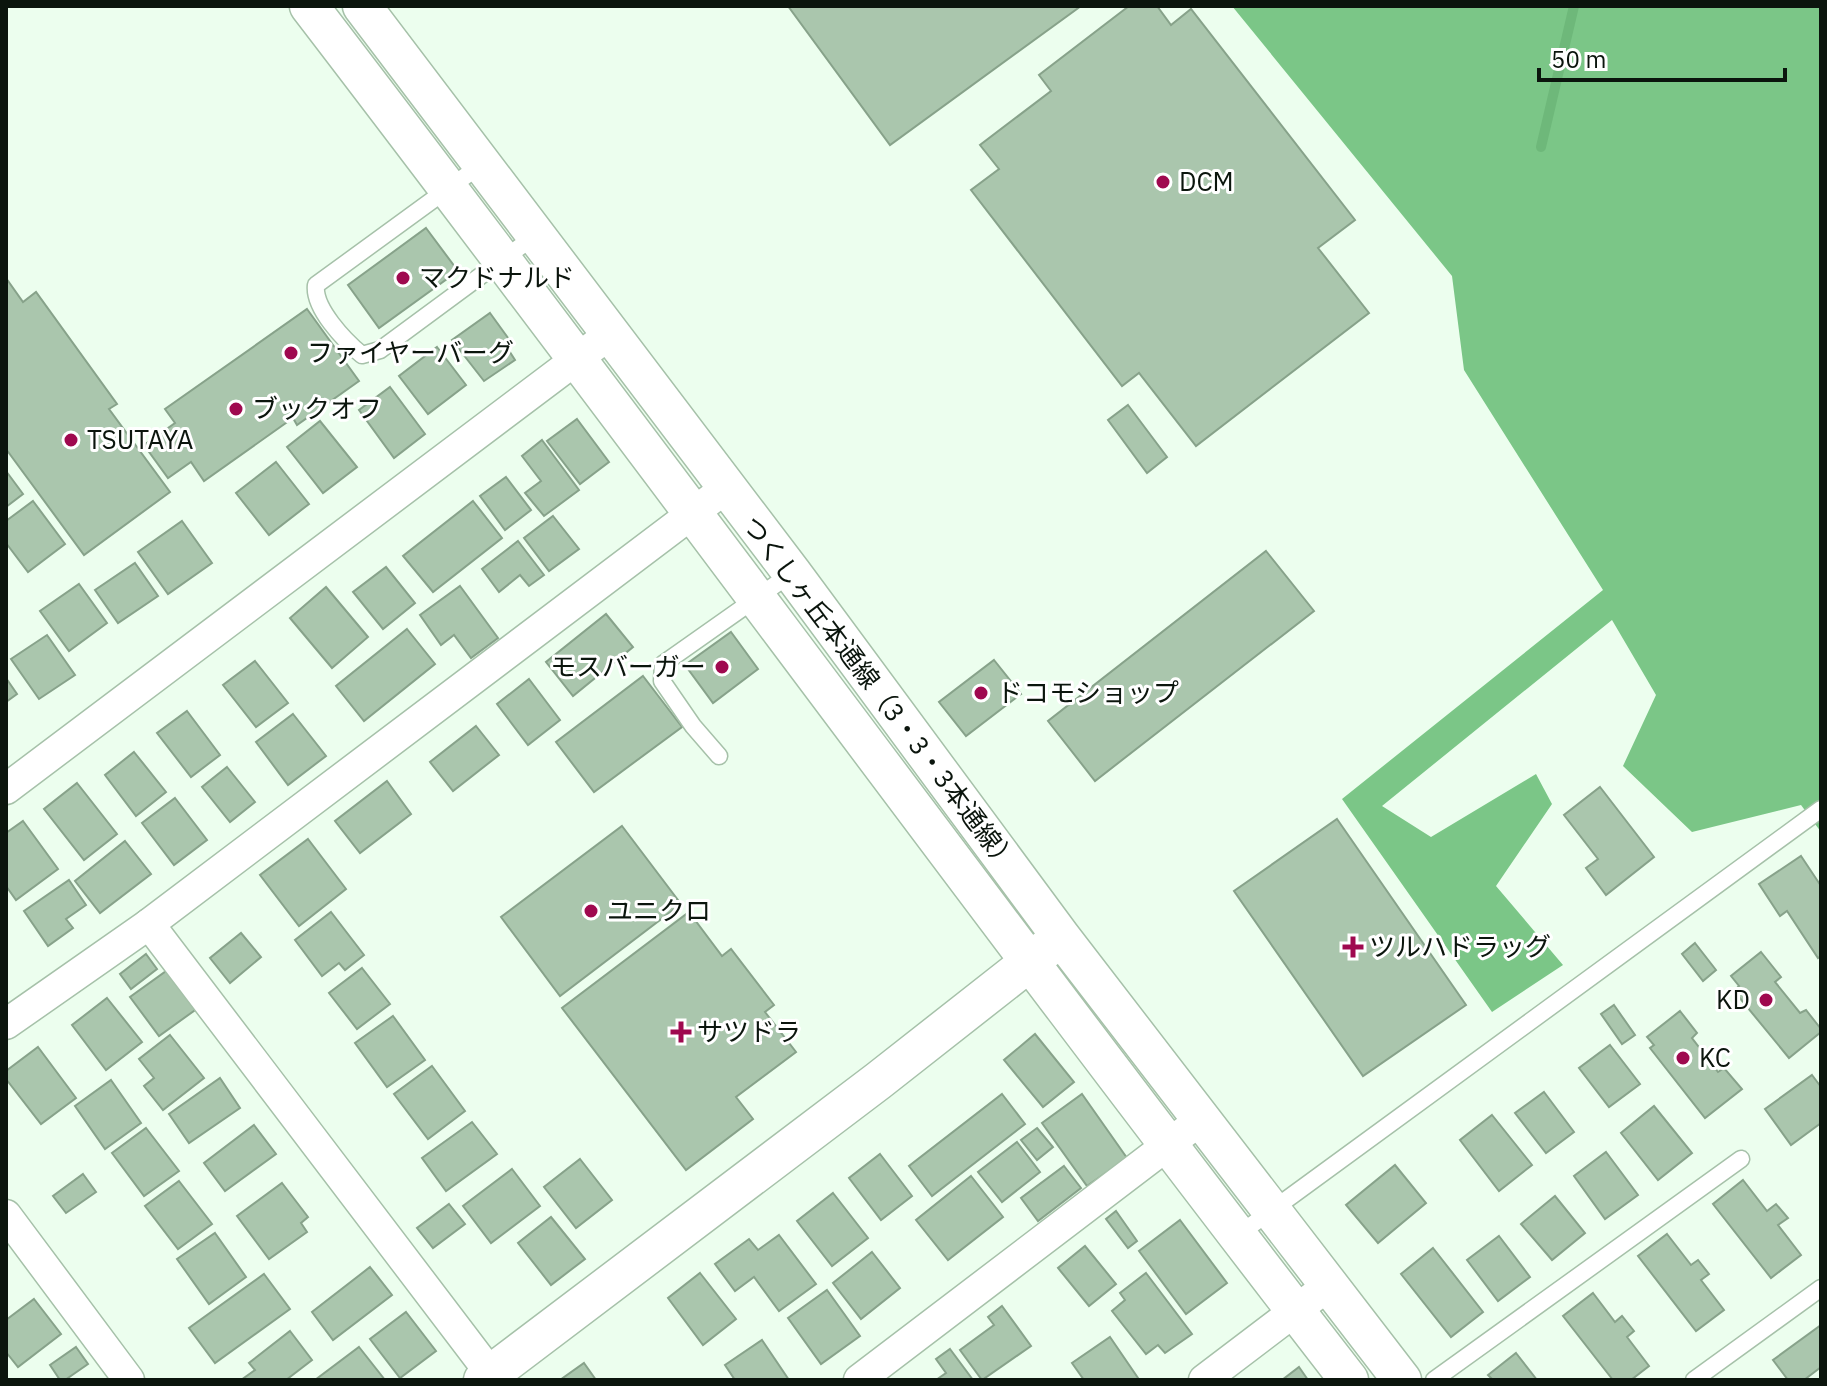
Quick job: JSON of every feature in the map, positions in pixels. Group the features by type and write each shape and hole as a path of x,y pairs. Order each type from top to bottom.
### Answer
{"street":[{"name":"つくしヶ丘本通線（3・3・3本通線）","path":"309,6 758,597 1028,963 1349,1380"},
{"name":"つくしヶ丘本通線（3・3・3本通線）","path":"362,6 792,573 1061,937 1402,1380"},
{"path":"6,789 610,334"},
{"path":"6,1024 149,924 726,488"},
{"path":"149,924 487,1377 878,1081 1061,937"},
{"path":"859,1380 1203,1118"},
{"path":"6,1215 129,1380"},
{"path":"1204,1380 1329,1285"}],"lane":[{"path":"483,163 316,285 314,294 341,338 362,355 380,350 536,235"},
{"path":"719,756 693,726 662,681 663,664 792,573"},
{"path":"1238,1235 1821,809"},
{"path":"1434,1380 1741,1159"},
{"path":"1694,1380 1821,1288"}],"green space":[{"path":"1232,6 1821,6 1821,832 1801,805 1692,832 1623,766 1656,695 1612,620 1382,806 1431,837 1536,774 1552,804 1496,886 1563,965 1492,1012 1342,799 1603,590 1464,370 1452,276"}],"building":[{"path":"788,6 1081,6 890,145"},
{"path":"1129,6 1157,6 1171,25 1191,9 1355,220 1318,248 1369,313 1196,446 1139,373 1122,386 971,190 999,169 980,145 1051,91 1039,75"},
{"name":"マクドナルド","path":"426,228 458,271 379,328 348,285"},
{"path":"6,278 23,302 36,292 117,404 109,409 170,492 84,555 6,449"},
{"path":"307,309 359,381 297,425 293,418 204,481 191,462 168,478 144,445 175,423 165,409"},
{"path":"490,313 511,342 506,346 515,360 484,381 452,340"},
{"path":"437,347 466,385 428,414 399,376"},
{"path":"390,387 425,434 394,458 359,410"},
{"path":"1128,405 1167,457 1147,473 1108,420"},
{"path":"577,419 609,462 580,484 547,441"},
{"path":"320,421 357,467 323,493 287,447"},
{"path":"542,440 579,490 544,516 525,493 541,481 522,456"},
{"path":"276,462 309,504 269,535 236,493"},
{"path":"6,471 23,494 6,507"},
{"path":"506,477 531,510 505,530 480,496"},
{"path":"33,501 65,544 28,572 6,543 6,521"},
{"path":"473,501 502,538 433,592 403,556"},
{"path":"553,516 579,549 549,571 524,538"},
{"path":"182,521 212,563 168,594 138,552"},
{"path":"518,541 544,575 529,586 520,575 499,592 482,569"},
{"path":"1266,551 1314,611 1095,781 1048,721"},
{"path":"135,563 158,596 118,623 95,590"},
{"path":"386,567 415,603 383,629 353,592"},
{"path":"79,584 107,623 69,651 40,611"},
{"path":"460,586 498,638 471,658 454,635 441,645 420,615"},
{"path":"326,587 368,637 332,668 290,618"},
{"path":"606,614 633,647 573,696 546,662"},
{"path":"407,629 435,664 364,721 336,686"},
{"name":"モスバーガー","path":"731,632 758,669 713,703 685,665"},
{"path":"47,635 75,675 39,699 11,659"},
{"path":"994,660 1021,694 966,736 939,702"},
{"path":"255,661 288,703 256,727 223,685"},
{"path":"643,676 682,727 594,792 556,742"},
{"path":"6,678 17,694 6,702"},
{"path":"529,679 560,720 528,745 497,704"},
{"path":"187,711 220,755 191,777 157,733"},
{"path":"293,714 326,756 288,785 256,742"},
{"path":"476,726 499,755 453,791 430,762"},
{"path":"134,752 166,792 136,816 105,775"},
{"path":"227,767 255,802 230,822 202,787"},
{"path":"387,781 411,814 360,853 335,821"},
{"path":"77,783 117,834 84,860 44,809"},
{"path":"1600,787 1654,857 1606,895 1586,868 1598,859 1564,815"},
{"path":"175,798 207,840 174,865 142,823"},
{"path":"1337,819 1466,1005 1363,1076 1234,891"},
{"path":"23,821 58,869 16,900 6,886 6,833"},
{"name":"ユニクロ","path":"622,826 681,904 560,996 501,917"},
{"path":"308,839 346,889 299,926 260,875"},
{"path":"125,841 151,874 100,913 75,881"},
{"path":"1801,856 1821,886 1821,956 1818,958 1787,911 1780,916 1759,884"},
{"path":"69,880 86,905 66,919 73,928 48,946 24,911"},
{"path":"331,912 364,955 345,970 339,963 322,976 295,940"},
{"name":"サツドラ","path":"689,912 722,956 731,949 774,1005 765,1012 796,1052 736,1097 753,1119 686,1170 562,1008"},
{"path":"241,933 261,957 230,983 210,958"},
{"path":"1695,943 1716,970 1703,981 1682,954"},
{"name":"KD","path":"1761,952 1781,977 1775,982 1800,1013 1806,1010 1821,1029 1789,1058 1734,991 1739,986 1731,976"},
{"path":"146,954 157,969 131,989 120,974"},
{"path":"362,968 390,1004 357,1029 329,993"},
{"path":"169,969 198,1008 159,1036 130,997"},
{"path":"107,998 142,1042 106,1070 72,1025"},
{"path":"1614,1005 1635,1035 1622,1044 1601,1014"},
{"name":"KC","path":"1680,1011 1697,1033 1692,1038 1718,1072 1724,1068 1742,1089 1705,1118 1650,1048 1654,1045 1647,1037"},
{"path":"393,1016 425,1060 387,1087 355,1043"},
{"path":"1035,1034 1074,1082 1043,1107 1004,1060"},
{"path":"170,1035 204,1078 163,1110 144,1086 154,1078 139,1059"},
{"path":"1610,1045 1640,1084 1609,1107 1579,1068"},
{"path":"38,1047 76,1098 41,1124 6,1079 6,1071"},
{"path":"432,1066 465,1111 428,1139 394,1094"},
{"path":"1812,1075 1821,1087 1821,1123 1791,1145 1765,1109"},
{"path":"220,1078 240,1108 189,1143 169,1114"},
{"path":"111,1080 141,1123 105,1149 75,1106"},
{"path":"1544,1092 1574,1132 1546,1153 1515,1113"},
{"path":"1002,1094 1025,1124 932,1196 909,1166"},
{"path":"1082,1094 1127,1158 1087,1186 1042,1123"},
{"path":"1654,1106 1692,1153 1658,1180 1621,1133"},
{"path":"1492,1115 1532,1165 1499,1191 1460,1140"},
{"path":"472,1122 497,1154 446,1191 422,1158"},
{"path":"254,1125 276,1154 225,1191 204,1163"},
{"path":"146,1128 179,1171 144,1196 112,1153"},
{"path":"1037,1128 1053,1147 1037,1160 1021,1140"},
{"path":"1017,1142 1040,1172 1002,1202 978,1172"},
{"path":"1606,1152 1638,1195 1605,1219 1574,1176"},
{"path":"880,1154 912,1196 881,1220 849,1178"},
{"path":"580,1159 612,1200 576,1228 544,1187"},
{"path":"1395,1165 1426,1203 1378,1243 1346,1205"},
{"path":"1064,1166 1081,1188 1038,1221 1021,1198"},
{"path":"512,1169 540,1206 491,1243 463,1206"},
{"path":"83,1174 96,1192 66,1213 53,1196"},
{"path":"971,1176 1003,1217 948,1260 916,1220"},
{"path":"1743,1180 1767,1211 1776,1204 1788,1218 1778,1225 1801,1255 1771,1278 1713,1204"},
{"path":"179,1181 212,1224 178,1249 145,1206"},
{"path":"282,1183 308,1217 301,1223 307,1232 269,1259 237,1216"},
{"path":"833,1193 868,1238 832,1266 797,1221"},
{"path":"1555,1196 1585,1233 1552,1260 1521,1224"},
{"path":"449,1204 465,1224 433,1248 417,1228"},
{"path":"1116,1211 1137,1241 1128,1248 1106,1219"},
{"path":"551,1217 585,1259 551,1285 518,1243"},
{"path":"1180,1220 1227,1283 1186,1314 1139,1251"},
{"path":"215,1233 246,1277 209,1304 177,1259"},
{"path":"1667,1234 1691,1265 1698,1260 1709,1274 1701,1280 1724,1310 1696,1331 1638,1256"},
{"path":"779,1235 816,1284 779,1311 754,1277 735,1291 715,1264 749,1239 758,1250"},
{"path":"1499,1236 1530,1277 1498,1301 1467,1260"},
{"path":"1085,1246 1116,1284 1089,1306 1058,1268"},
{"path":"1433,1248 1483,1312 1451,1337 1401,1274"},
{"path":"872,1252 900,1288 861,1319 833,1283"},
{"path":"370,1267 392,1295 333,1340 312,1312"},
{"path":"700,1273 736,1319 703,1345 668,1298"},
{"path":"1146,1273 1192,1334 1165,1353 1158,1345 1146,1354 1112,1311 1125,1300 1120,1293"},
{"path":"264,1274 290,1309 215,1363 189,1328"},
{"path":"827,1290 860,1336 821,1364 788,1318"},
{"path":"1593,1293 1615,1322 1622,1316 1634,1331 1627,1337 1649,1366 1631,1380 1613,1380 1563,1316"},
{"path":"34,1299 61,1334 18,1367 6,1352 6,1320"},
{"path":"1002,1306 1031,1346 982,1380 960,1350 994,1325 988,1317"},
{"path":"406,1312 436,1351 400,1378 370,1339"},
{"path":"1821,1325 1821,1367 1804,1380 1788,1380 1773,1360"},
{"path":"290,1331 312,1360 286,1380 241,1380 255,1370 249,1363"},
{"path":"1110,1337 1138,1378 1084,1380 1072,1363"},
{"path":"762,1340 789,1380 735,1380 725,1365"},
{"path":"76,1347 88,1364 65,1380 60,1380 50,1365"},
{"path":"359,1347 385,1380 315,1380"},
{"path":"950,1349 973,1380 936,1380 946,1373 936,1359"},
{"path":"1516,1353 1537,1380 1493,1380 1488,1375"},
{"path":"584,1363 596,1380 560,1380"},
{"path":"1299,1367 1308,1380 1282,1380"}],"waterway":[{"path":"1541,147 1574,6"}],"place":[{"name":"DCM","path":"1163,182"},
{"name":"マクドナルド","path":"403,278"},
{"name":"ファイヤーバーグ","path":"291,353"},
{"name":"ブックオフ","path":"236,409"},
{"name":"TSUTAYA","path":"71,440"},
{"name":"モスバーガー","path":"722,667"},
{"name":"ドコモショップ","path":"981,693"},
{"name":"ユニクロ","path":"591,911"},
{"name":"ツルハドラッグ","path":"1353,947"},
{"name":"KD","path":"1766,1000"},
{"name":"サツドラ","path":"681,1032"},
{"name":"KC","path":"1683,1058"}]}
